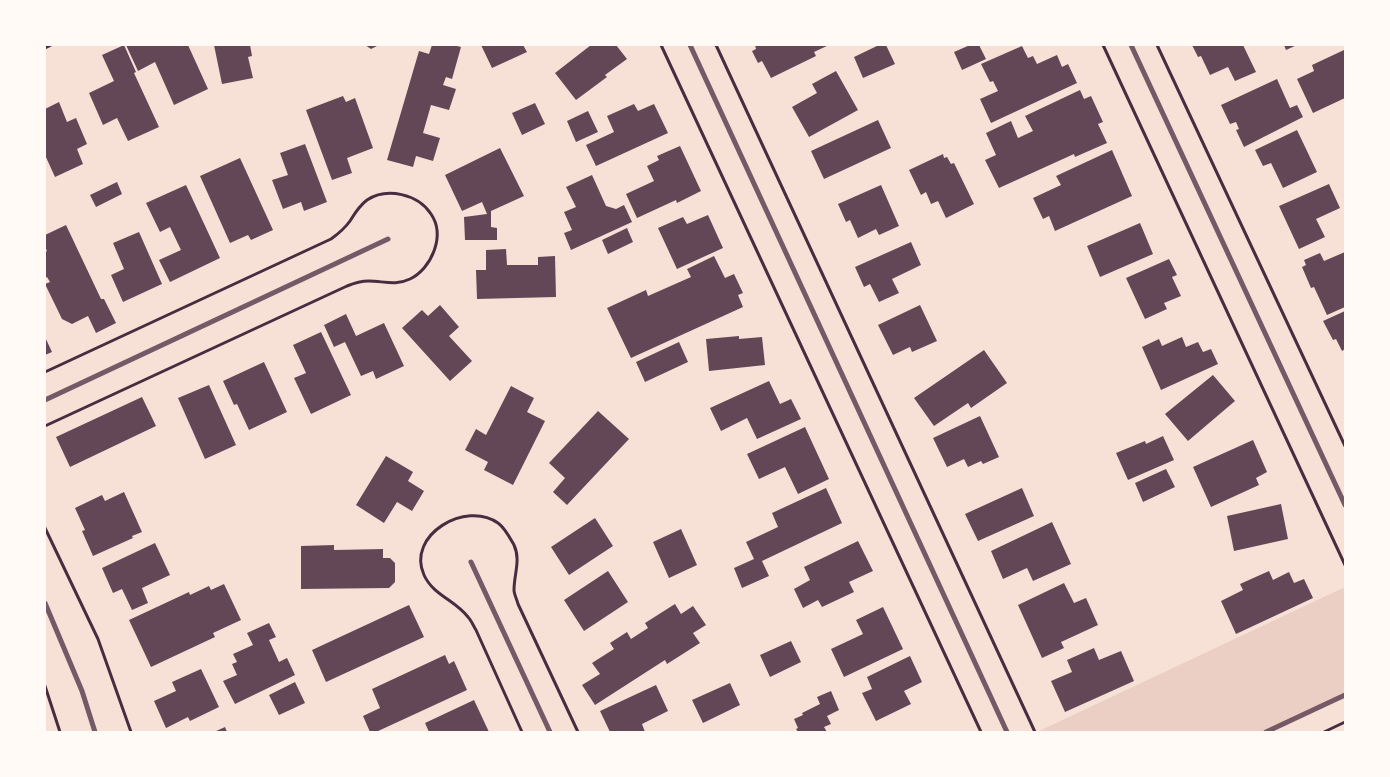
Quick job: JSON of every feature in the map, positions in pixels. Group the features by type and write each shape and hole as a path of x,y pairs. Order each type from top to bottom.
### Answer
{"street":[{"path":"690,45 1006,732"},
{"path":"1131,45 1345,505"},
{"path":"45,400 388,239"},
{"path":"471,562 550,732"},
{"path":"46,606 79,684 95,732"},
{"path":"1266,732 1345,695"}],"path":[{"path":"45,48 51,45"},
{"path":"661,45 981,732"},
{"path":"716,45 1035,732"},
{"path":"1103,45 1345,565"},
{"path":"1157,45 1345,446"},
{"path":"45,528 98,639 131,732"},
{"path":"45,686 60,732"},
{"path":"1324,732 1345,722"}],"shaded area":[{"path":"1345,587 1345,695 1266,732 1037,732"}],"building":[{"path":"124,45 136,72 134,73 159,127 128,141 117,118 103,125 89,93 114,81 102,55"},
{"path":"126,45 188,45 208,89 174,105 155,62 138,71"},
{"path":"214,45 250,45 252,56 248,57 253,78 222,84"},
{"path":"365,45 379,45 371,49"},
{"path":"432,45 461,47 452,79 446,77 443,85 456,89 449,110 431,105 423,133 440,138 433,161 416,156 413,167 387,160 419,51 429,54"},
{"path":"481,45 523,45 527,52 492,68"},
{"path":"591,45 616,45 627,59 576,100 555,73"},
{"path":"755,45 829,45 814,52 816,56 771,78 762,61 758,63 752,51 756,49"},
{"path":"879,45 886,45 895,64 863,78 854,57"},
{"path":"970,45 979,45 986,59 962,70 954,52"},
{"path":"1192,45 1243,45 1256,72 1235,81 1228,67 1210,75 1201,56 1198,57"},
{"path":"1284,45 1297,45 1286,50"},
{"path":"1022,46 1028,58 1033,56 1037,64 1057,55 1062,67 1068,64 1077,83 991,123 980,99 998,91 993,81 990,82 981,64"},
{"path":"1344,50 1345,98 1313,113 1297,79 1314,71 1312,65"},
{"path":"836,71 858,110 809,137 792,107 817,93 812,84"},
{"path":"1277,79 1290,108 1297,105 1303,117 1244,147 1236,130 1239,129 1236,122 1230,124 1221,105"},
{"path":"1080,90 1084,99 1091,96 1103,122 1098,124 1107,143 1075,157 1074,154 999,188 985,160 996,155 986,133 1011,121 1018,138 1033,131 1025,116"},
{"path":"343,96 346,102 355,98 373,148 347,158 352,173 332,180 306,110"},
{"path":"59,102 67,122 76,118 87,144 77,149 83,164 55,177 45,155 45,109"},
{"path":"535,103 545,124 522,135 512,113"},
{"path":"634,104 638,111 654,104 668,133 596,166 586,145 614,132 607,116"},
{"path":"588,111 598,132 576,142 567,121"},
{"path":"878,120 891,148 824,179 811,151"},
{"path":"1297,130 1317,172 1283,188 1271,163 1263,166 1255,150"},
{"path":"305,144 327,202 304,211 301,202 283,209 272,180 288,175 280,153"},
{"path":"680,146 701,191 677,203 676,200 637,218 626,194 654,181 647,166 659,160 657,156"},
{"path":"500,148 524,196 491,211 491,227 497,228 497,240 465,240 464,217 487,214 482,202 462,211 445,175"},
{"path":"1112,150 1132,196 1055,231 1049,216 1043,219 1033,198 1061,185 1056,176"},
{"path":"943,154 944,158 947,157 951,164 954,163 974,204 946,218 938,201 931,204 926,192 921,195 909,170"},
{"path":"240,158 273,230 251,240 248,235 230,243 200,176"},
{"path":"592,175 606,206 616,209 624,205 632,222 571,250 564,233 572,230 564,212 576,207 566,187"},
{"path":"117,182 122,194 96,207 90,195"},
{"path":"1329,184 1340,208 1316,219 1325,237 1299,249 1279,206"},
{"path":"186,185 220,258 170,282 159,260 181,250 170,227 160,232 146,203"},
{"path":"881,185 899,226 879,235 876,229 858,238 850,220 846,222 838,204"},
{"path":"708,215 723,248 677,269 658,228 683,217 687,224"},
{"path":"1140,223 1153,254 1100,277 1087,246"},
{"path":"66,225 101,299 104,299 116,323 96,333 88,316 72,324 62,319 45,284 50,282 47,277 45,278 45,252 47,251 45,235"},
{"path":"627,228 633,242 608,254 602,240"},
{"path":"139,232 162,284 123,302 111,275 124,269 113,243"},
{"path":"911,242 921,265 892,279 899,293 879,302 870,284 864,287 855,267"},
{"path":"506,249 507,265 538,265 538,257 555,256 556,297 477,299 476,270 486,270 486,250"},
{"path":"1345,252 1345,307 1327,315 1314,287 1311,288 1302,267 1306,265 1304,260 1320,253 1324,261"},
{"path":"714,256 725,278 734,274 743,293 738,295 743,307 631,358 607,308 646,290 648,296 691,277 687,269"},
{"path":"1169,259 1177,275 1172,277 1181,296 1164,303 1167,309 1145,319 1126,278"},
{"path":"440,305 459,327 449,336 472,361 450,381 402,328 422,310 428,316"},
{"path":"920,305 937,341 912,352 910,347 893,355 878,325"},
{"path":"1345,311 1345,349 1342,351 1336,339 1333,340 1323,321"},
{"path":"346,314 356,336 384,323 404,366 376,379 373,371 361,376 345,342 334,347 324,325"},
{"path":"321,332 351,395 311,414 294,378 306,373 293,345"},
{"path":"739,336 739,339 762,337 765,365 709,371 706,339"},
{"path":"45,337 52,352 45,355"},
{"path":"1182,337 1186,347 1198,342 1203,352 1211,349 1218,364 1161,390 1142,347 1159,339 1162,346"},
{"path":"679,342 688,362 645,382 636,362"},
{"path":"984,350 1007,383 971,408 968,403 934,426 914,398"},
{"path":"264,362 287,412 249,430 237,404 234,405 223,381"},
{"path":"1213,375 1235,401 1188,441 1165,414"},
{"path":"769,381 780,404 791,399 801,419 757,439 747,418 721,431 710,408"},
{"path":"209,385 236,445 205,459 178,398"},
{"path":"511,386 534,398 527,412 545,421 513,485 484,470 488,462 465,450 476,429 486,435"},
{"path":"142,397 156,426 70,467 56,437"},
{"path":"598,411 629,439 567,505 553,492 565,478 549,463"},
{"path":"980,416 999,457 983,464 981,461 968,467 964,459 947,467 933,438"},
{"path":"805,427 829,479 798,494 785,467 759,479 747,454"},
{"path":"1163,436 1174,460 1128,480 1116,453 1145,441 1146,444"},
{"path":"1253,440 1267,472 1256,478 1259,485 1211,507 1193,467"},
{"path":"386,456 413,472 408,481 424,491 412,511 397,502 384,523 356,505"},
{"path":"1166,469 1175,487 1143,502 1135,483"},
{"path":"826,488 842,523 762,561 769,576 742,588 734,568 754,559 746,542 778,527 772,513"},
{"path":"1022,488 1034,516 978,541 965,514"},
{"path":"124,492 142,532 93,556 82,531 85,530 75,508 102,495 105,501"},
{"path":"1281,504 1288,539 1234,551 1227,516"},
{"path":"595,518 613,546 569,575 551,547"},
{"path":"1052,522 1071,564 1033,581 1027,568 1003,579 991,551"},
{"path":"681,529 697,565 669,578 653,542"},
{"path":"858,541 873,571 849,582 854,592 822,607 818,600 803,608 794,589 810,580 804,567"},
{"path":"155,543 170,575 142,588 148,603 132,610 122,589 113,593 102,568"},
{"path":"334,545 334,550 383,549 383,558 390,558 395,563 395,582 389,588 301,589 301,546"},
{"path":"608,571 628,602 584,631 564,600"},
{"path":"1269,571 1273,580 1289,572 1294,583 1304,579 1313,598 1236,634 1221,601 1243,590 1240,584"},
{"path":"1064,583 1074,603 1086,598 1098,625 1061,642 1064,648 1042,658 1018,605"},
{"path":"224,584 241,620 213,633 215,637 151,667 129,620 189,592 190,595 209,586 211,590"},
{"path":"675,604 681,614 693,606 706,625 693,633 700,643 667,664 665,660 595,705 582,685 600,674 592,663 614,649 610,643 627,632 631,639 648,628 645,623"},
{"path":"409,605 424,637 326,682 312,650"},
{"path":"883,607 903,649 844,677 831,649 863,634 856,620"},
{"path":"269,623 276,637 269,640 279,662 287,658 295,675 235,704 223,681 237,675 232,664 237,662 233,654 253,645 247,633"},
{"path":"791,641 801,662 770,677 760,655"},
{"path":"1094,648 1099,660 1121,651 1134,681 1065,712 1051,681 1072,672 1067,660"},
{"path":"445,655 449,664 454,661 467,690 376,732 370,732 363,716 380,708 372,689"},
{"path":"910,656 922,682 904,691 911,704 876,721 862,693 872,689 867,677"},
{"path":"201,669 219,707 190,721 188,717 166,728 154,701 176,691 172,682"},
{"path":"295,682 305,703 279,715 269,695"},
{"path":"730,683 740,705 703,723 692,700"},
{"path":"656,685 668,711 642,724 645,732 610,732 600,711"},
{"path":"831,691 839,710 827,716 831,724 824,727 827,732 798,732 794,719 820,704 817,697"},
{"path":"474,700 489,732 429,732 425,723"},
{"path":"225,727 227,732 214,732"}]}
